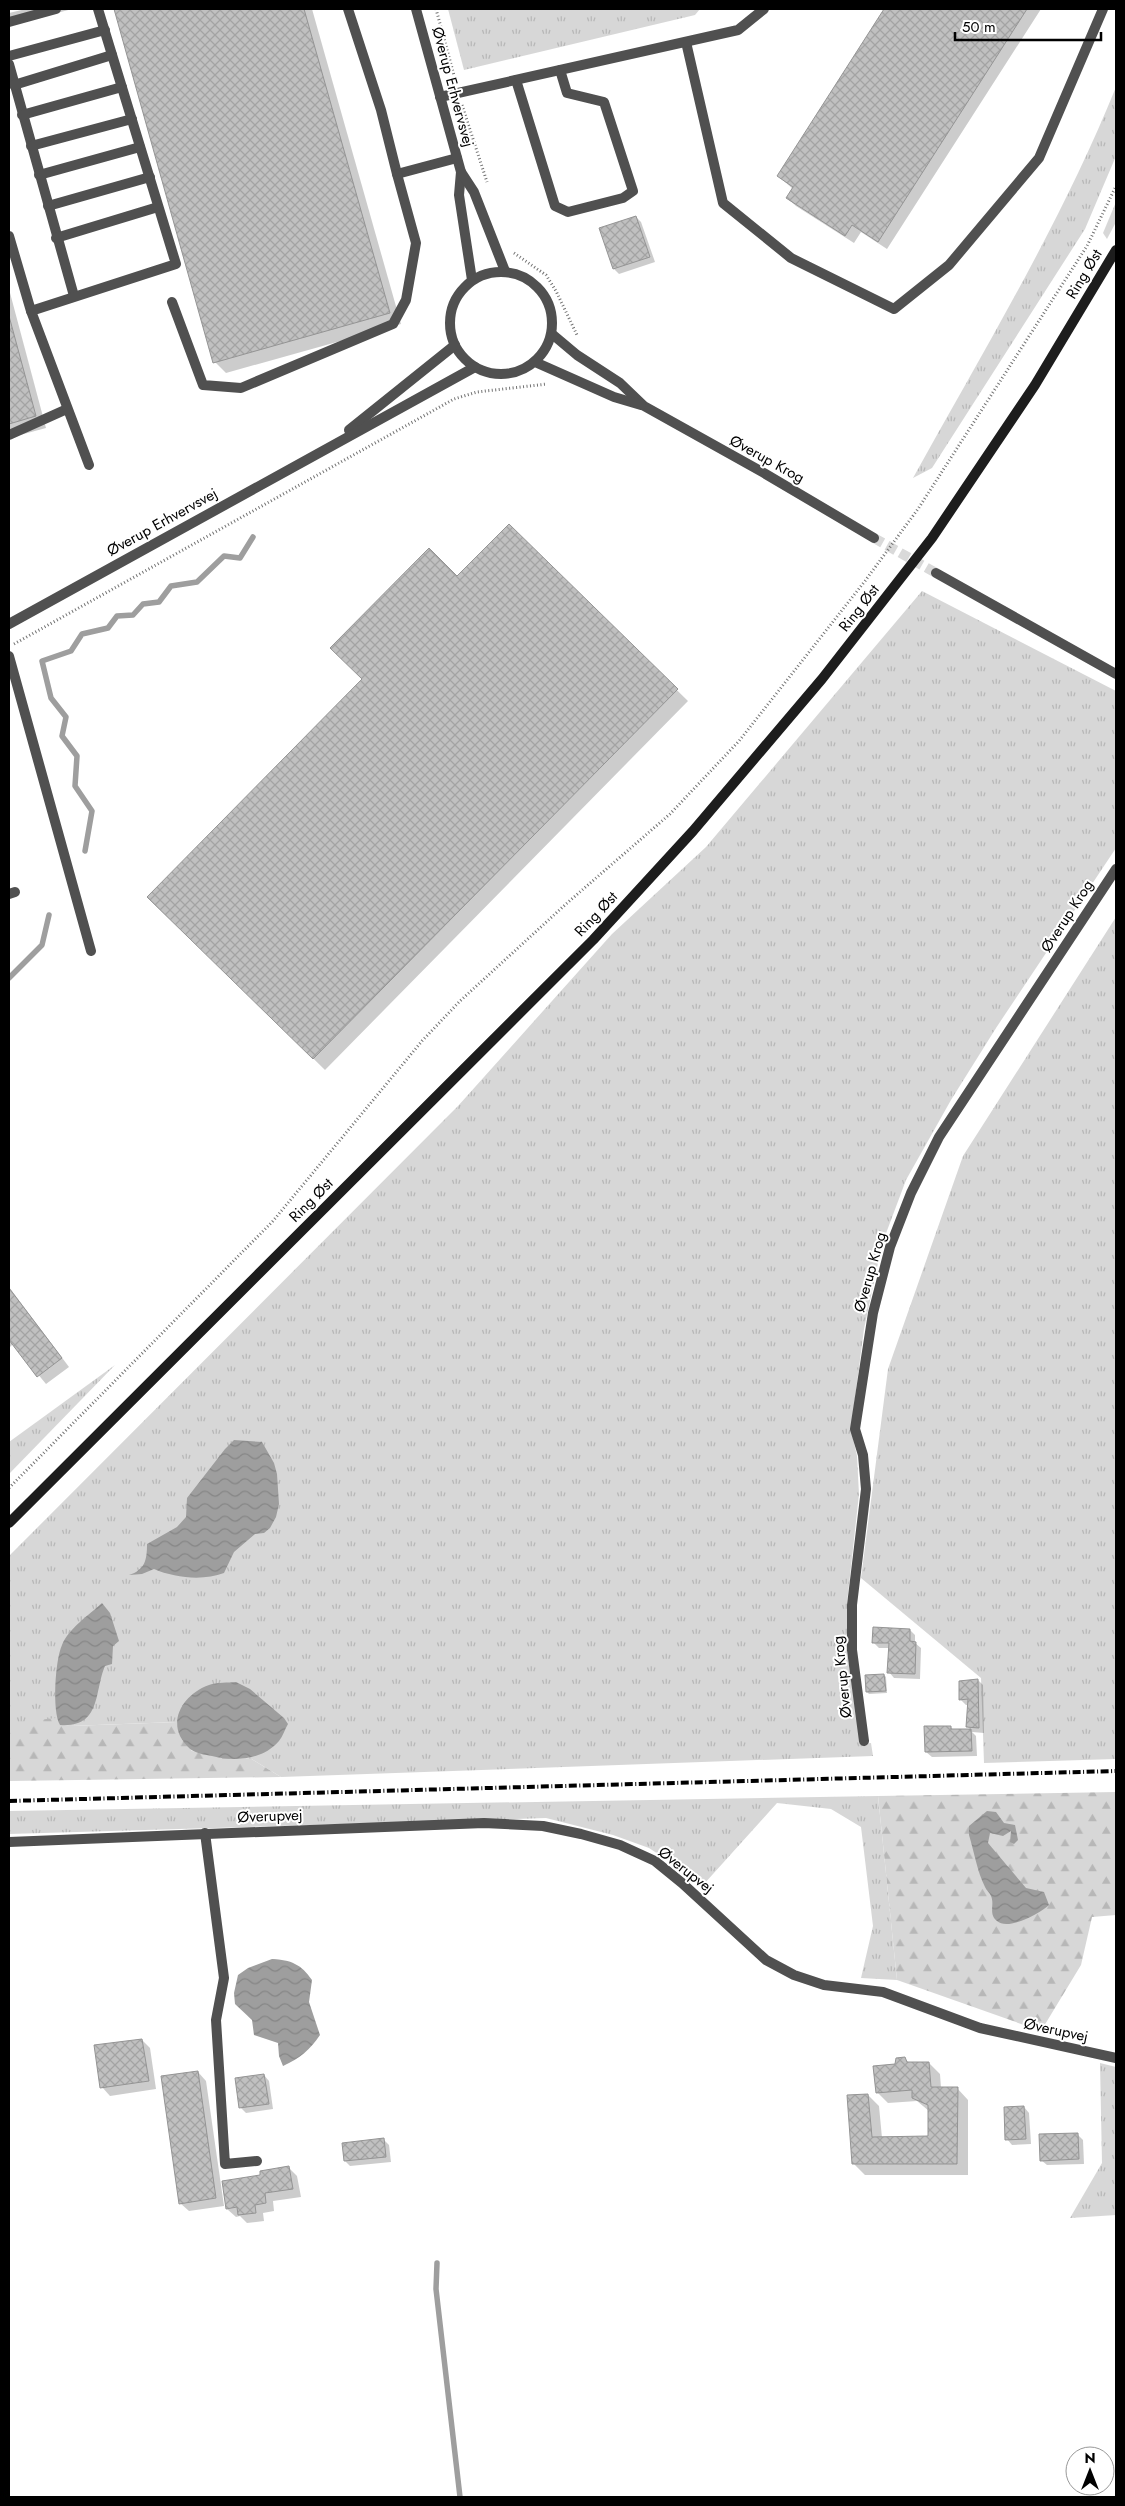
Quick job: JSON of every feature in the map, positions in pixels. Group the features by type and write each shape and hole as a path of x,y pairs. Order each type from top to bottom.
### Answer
{"main road":[{"name":"Ring Øst","path":"9,1524 593,940 693,831 822,679 932,538 1035,385 1116,250"}],"street":[{"path":"9,22 56,9"},
{"path":"31,312 74,296 176,264 98,9"},
{"path":"172,302 203,385 241,388 393,324 406,300 416,243 381,110 348,9"},
{"name":"Øverup Erhvervsvej","path":"416,9 461,172 474,192 505,271"},
{"path":"440,97 738,30 764,9"},
{"path":"686,42 724,203 791,258 894,308 949,265 1039,158 1103,9"},
{"path":"9,56 105,30"},
{"path":"14,84 112,55"},
{"path":"9,64 56,238 74,296"},
{"path":"516,80 555,206 568,212 623,198 633,191 604,102 567,93 560,70"},
{"path":"22,114 122,88"},
{"path":"31,146 132,119"},
{"path":"39,174 140,148"},
{"path":"397,174 457,158"},
{"name":"Øverup Erhvervsvej","path":"461,172 459,195 472,280"},
{"path":"48,206 150,178"},
{"path":"56,238 158,208"},
{"path":"9,236 31,312 89,465"},
{"path":"505,271 522,275 537,285 548,299 553,316 552,334 546,350 535,362 521,370 506,374 490,373 475,367 463,358 455,345 450,331 450,317 454,303 461,290 472,280 487,273 505,271"},
{"name":"Øverup Krog","path":"552,334 577,355 620,383 644,406"},
{"name":"Øverup Erhvervsvej","path":"329,446 455,345"},
{"name":"Øverup Krog","path":"535,362 566,374 614,397 644,406 764,473 874,538"},
{"name":"Øverup Erhvervsvej","path":"9,624 475,367"},
{"path":"9,435 67,409"},
{"path":"936,573 1116,674"},
{"path":"9,656 91,951"},
{"name":"Øverup Krog","path":"864,1741 855,1687 852,1650 852,1606 866,1489 863,1456 855,1429 873,1313 890,1247 911,1193 939,1136 1116,869"},
{"name":"Øverupvej","path":"9,1842 484,1823 543,1826 620,1844 654,1861 682,1883 766,1960 794,1975 824,1985 883,1992 980,2028 1116,2058"},
{"path":"205,1833 224,1978 216,2020 225,2164 257,2160"}],"path":[{"path":"436,9 458,92 487,184"},
{"path":"510,249 546,275 556,291 580,342 577,355"},
{"path":"9,646 454,398 477,392 551,384 562,380 566,374"},
{"path":"9,1488 273,1221 422,1041 460,1001 566,904 617,861"}],"green space":[{"path":"448,9 700,9 695,15 464,70"},
{"path":"1116,87 1116,156 1085,229 932,468 913,478 1046,237 1094,138"},
{"path":"1116,202 1116,222 1107,239 1103,233"},
{"path":"922,591 1116,691 1116,848 996,1028 951,1100 906,1180 882,1244 864,1329 851,1429 857,1456 859,1494 847,1603 847,1652 861,1744 871,1743 873,1756 281,1777 250,1758 176,1722 70,1726 9,1723 9,1556 458,1106 612,934 706,847"},
{"path":"1116,917 1116,1759 984,1763 981,1678 861,1578 888,1369 963,1156"},
{"path":"115,1365 9,1474 9,1442"},
{"path":"56,1718 60,1725 70,1726 177,1722 182,1740 192,1751 234,1759 250,1758 281,1777 9,1781 9,1723"},
{"path":"1116,1792 1116,1915 1092,1917 1081,1965 1041,2031 897,1980 878,1796"},
{"path":"878,1796 897,1980 861,1978 873,1926 861,1827 831,1809 777,1803 704,1884 649,1848 613,1835 546,1818 9,1834 9,1811"},
{"path":"1100,2063 1116,2067 1116,2215 1070,2218 1102,2163"}],"water":[{"path":"234,1440 262,1442 274,1463 277,1474 279,1504 276,1517 270,1528 264,1533 255,1534 234,1552 224,1573 198,1578 171,1575 154,1569 142,1574 129,1575 139,1570 144,1564 147,1544 177,1527 186,1517 187,1498"},
{"path":"102,1603 110,1613 119,1641 113,1646 112,1664 105,1666 90,1714 83,1721 60,1725 56,1709 55,1686 62,1645 74,1627"},
{"path":"236,1682 250,1689 284,1718 288,1724 280,1739 272,1747 257,1756 239,1759 206,1755 190,1749 182,1740 178,1731 177,1721 179,1712 184,1704 191,1696 209,1685"},
{"path":"987,1811 996,1812 1004,1823 1015,1825 1018,1840 1014,1844 1010,1842 1011,1831 1003,1836 990,1833 988,1843 1026,1888 1044,1892 1049,1905 1024,1920 1009,1924 1002,1924 994,1918 992,1899 980,1874 969,1835 969,1826"},
{"path":"272,1959 285,1960 295,1964 304,1970 312,1980 309,2002 320,2035 304,2053 283,2066 279,2056 278,2043 254,2035 252,2020 235,2004 234,1993 238,1975 248,1968"}],"building":[{"path":"114,9 304,9 390,313 213,363"},
{"path":"884,9 1027,9 878,242 852,225 845,236 786,198 793,187 777,176"},
{"path":"636,216 650,257 613,269 599,228"},
{"path":"9,316 36,416 9,424"},
{"path":"509,524 678,689 313,1059 147,897 362,679 330,648 429,548 457,576"},
{"path":"9,1288 62,1358 37,1377 9,1340"},
{"path":"873,1627 910,1629 910,1641 916,1642 915,1674 887,1673 889,1643 872,1643"},
{"path":"884,1674 886,1691 866,1692 865,1675"},
{"path":"978,1679 979,1728 966,1727 968,1699 959,1700 959,1681"},
{"path":"924,1726 951,1726 951,1729 971,1729 972,1751 925,1752"},
{"path":"142,2039 149,2081 100,2088 94,2045"},
{"path":"905,2057 907,2062 929,2062 931,2087 958,2087 957,2164 852,2164 847,2095 868,2094 872,2137 928,2136 928,2105 912,2098 912,2090 876,2093 873,2066 895,2064 896,2058"},
{"path":"198,2071 216,2198 179,2204 161,2076"},
{"path":"264,2074 269,2104 239,2108 235,2078"},
{"path":"1024,2106 1026,2139 1005,2140 1004,2107"},
{"path":"1078,2133 1079,2159 1040,2161 1039,2134"},
{"path":"384,2138 386,2157 344,2161 342,2143"},
{"path":"289,2166 293,2189 265,2193 266,2203 255,2205 256,2213 238,2215 237,2207 226,2209 222,2181 260,2175 260,2171"}],"waterway":[{"path":"85,851 92,811 75,786 77,756 62,736 66,717 51,698 42,661 71,651 82,634 108,628 117,616 133,615 143,604 159,602 171,586 197,582 224,556 240,558 253,537"},
{"path":"9,978 42,945 49,915"},
{"path":"437,2263 436,2289 460,2497"}],"tunnel":[{"path":"874,538 936,573"}],"railway":[{"path":"9,1801 1116,1771"}]}
